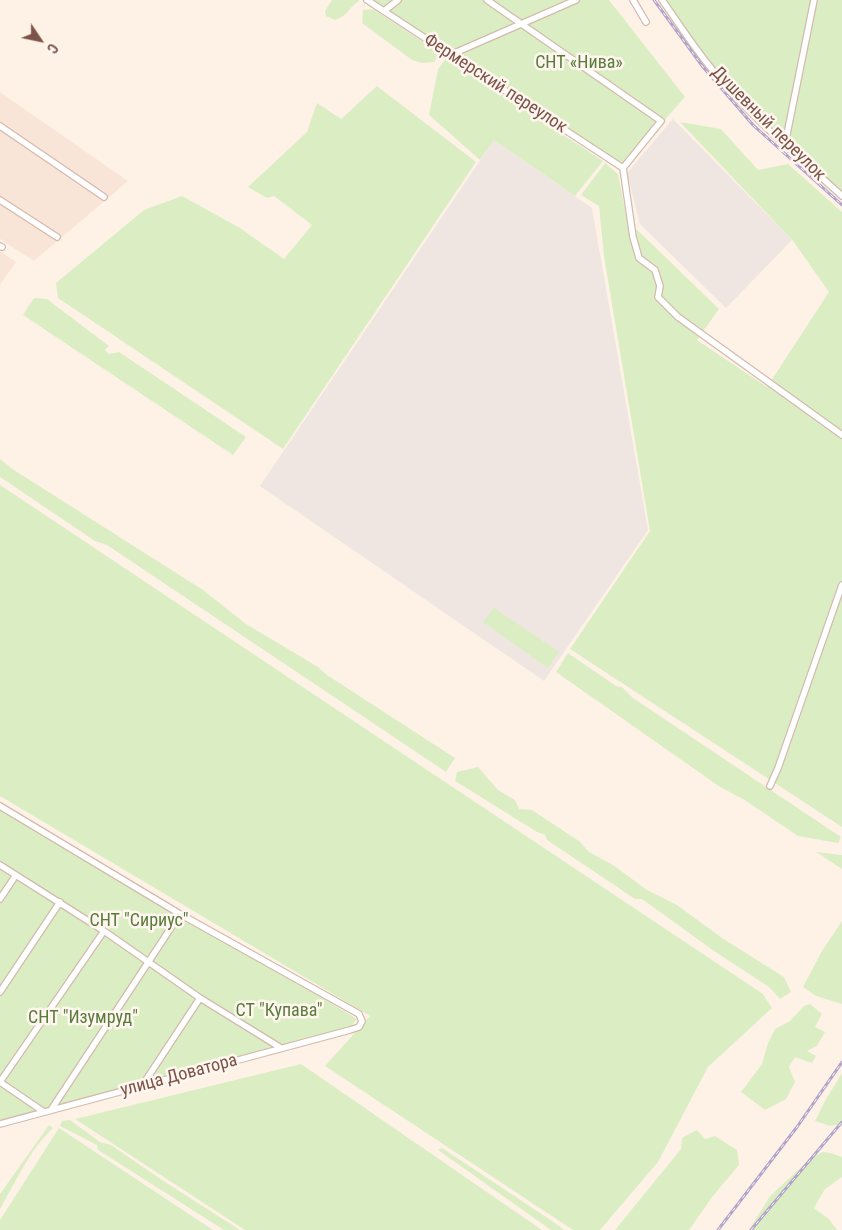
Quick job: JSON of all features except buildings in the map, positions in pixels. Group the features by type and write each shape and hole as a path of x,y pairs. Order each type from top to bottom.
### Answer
{"street":[{"name":"Фермерский переулок","path":"366,0 622,168"},
{"path":"384,11 398,0"},
{"path":"487,0 661,120 622,168 633,237 639,258 655,270 660,286 658,297 678,317 842,435"},
{"path":"450,55 576,0"},
{"path":"633,0 646,22"},
{"name":"Душевный переулок","path":"662,0 716,74 783,142 842,196"},
{"path":"783,142 786,139 814,0"},
{"path":"0,126 104,197"},
{"path":"0,200 56,237"},
{"path":"770,786 842,585"},
{"path":"0,806 180,914 51,1110"},
{"path":"0,865 104,930 200,998 281,1048"},
{"path":"0,900 16,875"},
{"path":"0,992 60,902"},
{"name":"улица Доватора","path":"0,1124 359,1027 362,1021 359,1014 180,914"},
{"path":"44,1112 0,1082 104,930"},
{"path":"142,1086 200,998"}],"shaded area":[{"path":"0,92 128,181 34,261 0,239"},
{"path":"673,119 792,240 726,308 640,224 627,173"},
{"path":"494,140 592,208 648,530 544,681 260,486"},
{"path":"0,251 16,262 0,285"}],"green space":[{"path":"332,0 359,1 342,17 335,20 326,16 325,11"},
{"name":"СНТ «Нива»","path":"367,0 609,0 685,97 622,168"},
{"path":"660,0 842,0 842,191 774,134 694,45"},
{"path":"373,9 440,53 434,62 422,63 412,60 362,23 363,10"},
{"path":"446,58 603,161 575,196 494,140 480,160 429,115 438,69"},
{"path":"377,86 476,162 283,449 58,298 56,283 144,210 182,196 240,228 284,259 312,225 274,196 267,198 248,187 307,132 317,103 341,119"},
{"path":"680,122 721,129 758,170 788,164 842,212 842,827 570,649 650,531 604,256 599,206 581,195 605,163 618,174 627,220 719,309 697,340 767,387 829,292 793,241"},
{"path":"34,298 47,299 109,346 105,350 109,354 119,352 246,437 233,455 23,315"},
{"path":"0,459 14,470 203,590 246,624 318,667 327,675 455,758 446,772 107,545 95,541 0,477"},
{"path":"0,485 763,994 772,1008 708,1067 658,1162 600,1230 573,1230 325,1066 370,1016 0,796"},
{"path":"494,608 559,652 548,668 483,622"},
{"path":"568,653 616,686 622,687 633,698 841,837 838,843 798,836 743,799 720,787 556,672"},
{"path":"478,767 498,790 515,800 519,809 532,810 579,841 589,852 613,865 647,890 677,905 722,938 784,977 791,992 780,999 769,987 714,951 642,899 635,899 547,840 545,835 537,832 455,781 457,772"},
{"name":"СНТ \"Изумруд\"","path":"0,802 357,1019 350,1028 0,1126"},
{"path":"816,852 842,855 842,869"},
{"path":"842,921 842,1004 816,996 803,987 822,951"},
{"path":"810,1004 822,1014 815,1027 825,1032 817,1046 807,1051 816,1056 812,1063 795,1057 789,1067 795,1082 786,1099 765,1110 741,1092 762,1064 768,1043 775,1029 790,1021 804,1006"},
{"path":"301,1064 542,1230 245,1230 75,1119"},
{"path":"842,1073 842,1124 830,1126 815,1121 825,1101"},
{"path":"70,1120 100,1142 111,1145 240,1230 224,1230 98,1150 97,1145 60,1126 62,1121"},
{"path":"49,1125 53,1128 38,1145 0,1209 0,1194"},
{"path":"59,1128 213,1230 0,1230 0,1220"},
{"path":"697,1130 705,1139 715,1136 737,1150 739,1165 713,1196 689,1230 615,1230 681,1149 682,1138"},
{"path":"442,1148 564,1230 551,1230 438,1150"},
{"path":"822,1152 842,1157 842,1177 825,1189 814,1208 829,1219 837,1230 749,1230 770,1196 810,1159"}],"railway":[{"path":"654,0 703,67 753,125 842,205"},
{"path":"718,1230 797,1127 842,1062"},
{"path":"751,1230 842,1122"}],"park label":[{"name":"СНТ \"Сириус\"","path":"139,921"},
{"name":"СТ \"Купава\"","path":"279,1011"}]}
